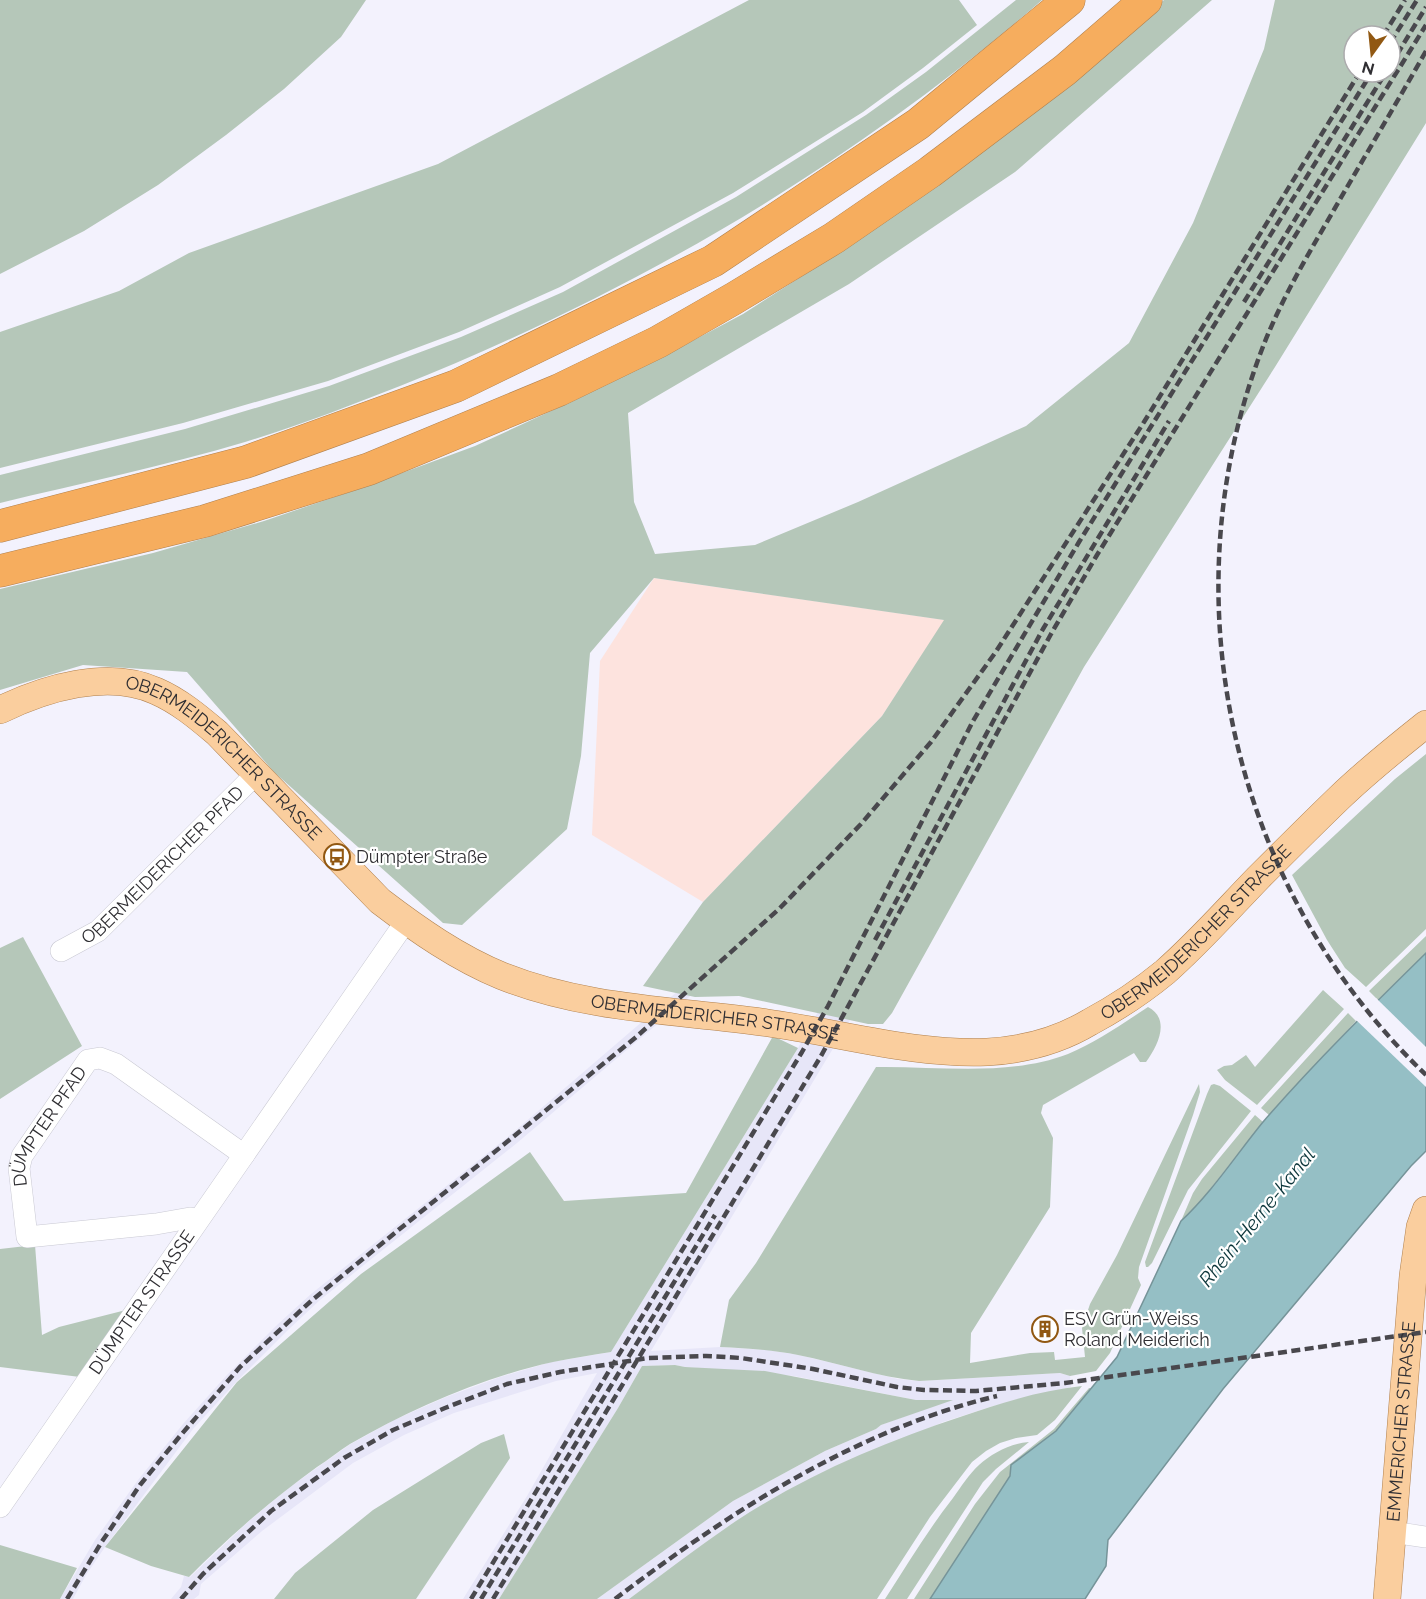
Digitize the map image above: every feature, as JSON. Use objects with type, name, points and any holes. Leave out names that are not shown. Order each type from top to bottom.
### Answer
[{"type":"highway","points":[[0,526],[246,462],[456,386],[713,261],[918,124],[1069,0]]},
{"type":"highway","points":[[0,553],[148,518],[259,486],[364,452],[549,378],[652,328],[825,225],[923,159],[1057,53],[1119,0]]},
{"type":"highway","points":[[0,571],[205,522],[369,469],[559,390],[658,342],[834,238],[930,172],[1065,70],[1146,0]]},
{"type":"main road","name":"OBERMEIDERICHER STRASSE","points":[[0,710],[49,691],[102,681],[129,683],[155,690],[187,708],[217,733],[380,901],[457,954],[502,976],[558,994],[596,1002],[769,1023],[926,1050],[961,1053],[992,1052],[1025,1047],[1059,1037],[1089,1023],[1132,997],[1165,972],[1341,796],[1426,724]]},
{"type":"main road","name":"EMMERICHER STRASSE","points":[[1387,1599],[1413,1276],[1420,1227],[1426,1210]]},
{"type":"street","name":"OBERMEIDERICHER PFAD","points":[[61,951],[98,931],[256,774]]},
{"type":"street","name":"DÜMPTER STRASSE","points":[[0,1507],[406,921]]},
{"type":"street","name":"DÜMPTER PFAD","points":[[198,1220],[190,1218],[156,1224],[27,1237],[19,1168],[22,1156],[88,1060],[100,1058],[116,1064],[244,1155]]},
{"type":"street","points":[[1392,1532],[1426,1537]]},
{"type":"shaded area","points":[[1426,0],[1426,63],[651,1351],[720,1347],[768,1350],[799,1355],[898,1379],[919,1381],[1060,1373],[1070,1376],[1071,1387],[990,1407],[943,1422],[785,1492],[736,1522],[629,1599],[597,1599],[733,1501],[825,1451],[881,1425],[950,1400],[916,1400],[794,1376],[675,1365],[642,1366],[499,1599],[463,1599],[527,1496],[597,1373],[556,1381],[454,1413],[404,1435],[353,1463],[262,1531],[201,1584],[199,1595],[194,1599],[171,1599],[181,1587],[184,1576],[190,1577],[250,1520],[290,1487],[349,1445],[394,1420],[500,1377],[551,1362],[611,1352],[798,1048],[826,997],[695,992],[517,1143],[320,1300],[288,1330],[193,1429],[105,1547],[73,1599],[60,1599],[95,1540],[138,1480],[183,1424],[226,1376],[277,1325],[311,1294],[509,1136],[686,984],[1345,84],[1402,84],[1402,24]]},
{"type":"shaded area","points":[[654,578],[945,620],[882,716],[703,902],[592,835],[600,661]]},
{"type":"green space","points":[[0,0],[366,0],[341,37],[284,89],[226,135],[158,185],[84,231],[0,274]]},
{"type":"green space","points":[[749,0],[959,0],[977,25],[863,112],[733,193],[560,287],[459,332],[328,381],[183,423],[0,468],[0,332],[119,291],[189,253],[438,164]]},
{"type":"green space","points":[[1016,0],[1042,0],[970,60],[895,117],[738,220],[656,267],[572,310],[400,386],[284,429],[184,459],[0,503],[0,475],[185,429],[329,386],[461,337],[563,292],[736,197],[866,115],[926,72]]},
{"type":"green space","points":[[1164,0],[1212,0],[1015,172],[849,284],[628,413],[634,502],[655,554],[755,545],[858,502],[1026,426],[1129,343],[1193,223],[1264,49],[1275,0],[1426,0],[1426,123],[1275,367],[1084,667],[892,1013],[883,1024],[868,1024],[739,996],[695,997],[643,986],[703,902],[882,716],[944,620],[654,578],[590,653],[581,756],[567,829],[462,925],[443,923],[274,772],[187,672],[83,665],[0,690],[0,589],[153,553],[264,521],[475,446],[575,400],[743,314],[843,250],[1077,76]]},
{"type":"green space","points":[[1426,754],[1426,929],[1366,987],[1345,968],[1292,875],[1395,779]]},
{"type":"green space","points":[[1426,936],[1426,953],[1378,1000],[1369,991]]},
{"type":"green space","points":[[23,937],[82,1046],[0,1099],[0,948]]},
{"type":"green space","points":[[1323,990],[1344,1009],[1257,1105],[1225,1080],[1217,1070],[1232,1065],[1246,1055],[1255,1067]]},
{"type":"green space","points":[[1148,1007],[1155,1012],[1161,1025],[1158,1041],[1146,1062],[1140,1062],[1134,1053],[1043,1105],[1041,1113],[1053,1138],[1050,1207],[971,1333],[970,1363],[1030,1353],[1054,1352],[1055,1360],[1085,1357],[1082,1328],[1090,1304],[1117,1255],[1199,1084],[1200,1092],[1193,1115],[1139,1267],[1138,1278],[1141,1285],[1110,1353],[1096,1371],[1070,1376],[1060,1373],[919,1381],[788,1353],[720,1347],[729,1300],[756,1263],[876,1067],[973,1069],[1021,1066],[1045,1061],[1089,1044]]},
{"type":"green space","points":[[1348,1013],[1356,1021],[1269,1115],[1261,1108]]},
{"type":"green space","points":[[773,1036],[798,1048],[611,1352],[553,1362],[501,1376],[423,1407],[373,1431],[346,1447],[283,1492],[189,1577],[151,1566],[105,1547],[237,1382],[361,1274],[530,1152],[564,1201],[686,1193]]},
{"type":"green space","points":[[1211,1085],[1220,1086],[1251,1111],[1188,1190],[1152,1263],[1146,1267],[1145,1262],[1207,1094]]},
{"type":"green space","points":[[1255,1115],[1263,1122],[1197,1206],[1181,1221],[1202,1179]]},
{"type":"green space","points":[[35,1245],[42,1335],[59,1327],[126,1310],[80,1377],[0,1367],[0,1249]]},
{"type":"green space","points":[[675,1365],[765,1371],[916,1400],[953,1400],[881,1425],[825,1451],[733,1501],[597,1599],[499,1599],[642,1366]]},
{"type":"green space","points":[[1082,1386],[1055,1420],[1037,1435],[1000,1443],[972,1462],[930,1517],[877,1599],[629,1599],[736,1521],[818,1474],[904,1437],[992,1406],[1037,1394]]},
{"type":"green space","points":[[1091,1388],[1056,1431],[1011,1465],[1010,1476],[930,1599],[914,1599],[975,1504],[1000,1472],[1054,1429]]},
{"type":"green space","points":[[504,1434],[510,1458],[416,1599],[274,1599],[295,1573],[373,1510],[481,1443]]},
{"type":"green space","points":[[1029,1442],[983,1482],[907,1599],[885,1599],[935,1522],[975,1469],[1002,1449]]},
{"type":"green space","points":[[0,1545],[77,1568],[60,1599],[0,1599]]},
{"type":"water","name":"Rhein-Herne-Kanal","points":[[1426,953],[1426,1151],[1223,1389],[1108,1540],[1106,1566],[1085,1599],[930,1599],[1010,1476],[1011,1465],[1056,1431],[1117,1357],[1181,1221],[1203,1198],[1263,1122],[1302,1078]]},
{"type":"pier","points":[[1376,998],[1426,1047],[1426,1087],[1355,1019]]},
{"type":"railway","points":[[1390,24],[1405,0]]},
{"type":"railway","points":[[1402,24],[1417,0]]},
{"type":"railway","points":[[1402,46],[1426,7]]},
{"type":"railway","points":[[493,1599],[821,1056],[1051,634],[1097,555],[1426,25]]},
{"type":"railway","points":[[1426,51],[1306,258],[1271,326],[1235,440],[1220,538],[1220,637],[1235,734],[1263,828],[1304,917],[1359,1000],[1426,1075]]},
{"type":"railway","points":[[67,1599],[140,1485],[240,1367],[311,1301],[635,1038],[779,909],[861,824],[931,742],[995,653],[1144,422],[1353,84]]},
{"type":"railway","points":[[471,1599],[802,1052],[828,1006],[973,721],[1079,542],[1365,84]]},
{"type":"railway","points":[[1244,302],[1379,84]]},
{"type":"railway","points":[[875,940],[1043,629],[1169,421]]},
{"type":"railway","points":[[481,1599],[715,1215]]},
{"type":"railway","points":[[181,1599],[203,1574],[271,1511],[344,1458],[393,1430],[445,1408],[507,1384],[560,1372],[648,1358],[706,1356],[741,1358],[813,1369],[897,1387],[976,1391],[1065,1383],[1426,1332]]},
{"type":"railway","points":[[615,1599],[703,1535],[796,1478],[844,1452],[945,1411],[997,1396]]},
{"type":"place","name":"Dümpter Straße","points":[[337,857]]},
{"type":"place","name":"ESV Grün-Weiss Roland Meiderich","points":[[1045,1329]]}]
